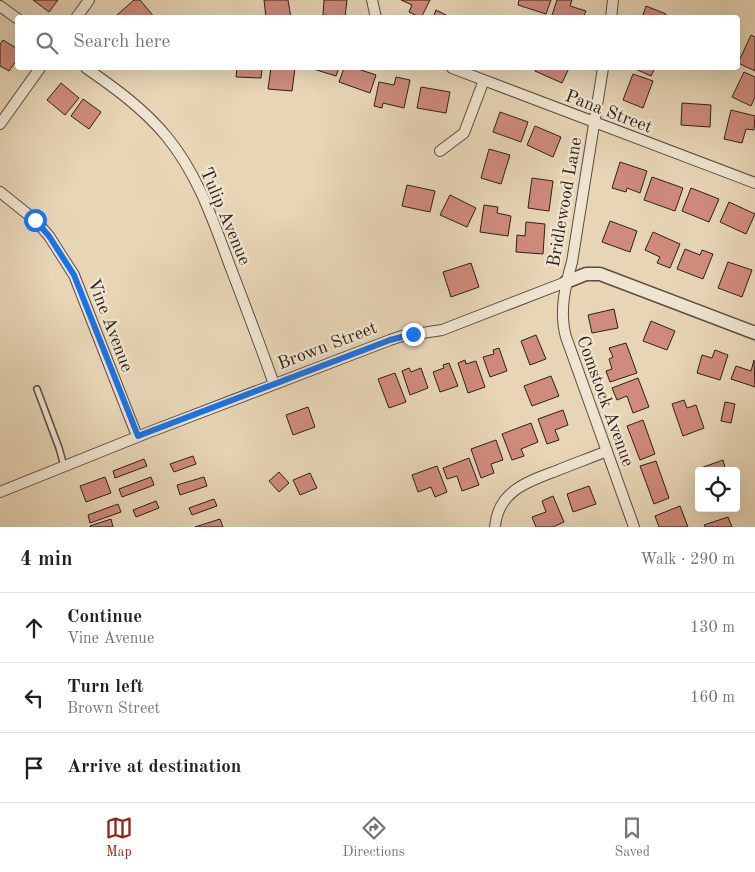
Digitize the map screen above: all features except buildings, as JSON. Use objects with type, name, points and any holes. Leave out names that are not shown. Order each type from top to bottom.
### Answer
[{"type":"street","points":[[78,15],[89,0]]},
{"type":"street","points":[[372,0],[375,15]]},
{"type":"street","points":[[611,15],[613,0]]},
{"type":"street","points":[[0,6],[15,17]]},
{"type":"street","points":[[0,124],[39,70]]},
{"type":"street","name":"Tulip Avenue","points":[[89,70],[130,100],[155,123],[188,167],[206,201],[274,384]]},
{"type":"street","name":"Pana Street","points":[[457,70],[755,183]]},
{"type":"street","name":"Bridlewood Lane","points":[[566,282],[572,262],[603,70]]},
{"type":"street","points":[[440,151],[464,133],[484,80]]},
{"type":"street","name":"Vine Avenue","points":[[0,192],[35,220],[63,255],[74,275],[138,436]]},
{"type":"street","name":"Brown Street","points":[[0,492],[138,436],[390,340],[451,327],[586,274],[600,274],[755,333]]},
{"type":"street","name":"Comstock Avenue","points":[[566,282],[563,315],[564,331],[634,527]]},
{"type":"street","points":[[495,527],[501,505],[508,496],[523,484],[607,451]]},
{"type":"lane","points":[[37,389],[64,466]]},
{"type":"route","points":[[35,220],[63,255],[74,275],[138,436],[390,340],[413,334]]}]
